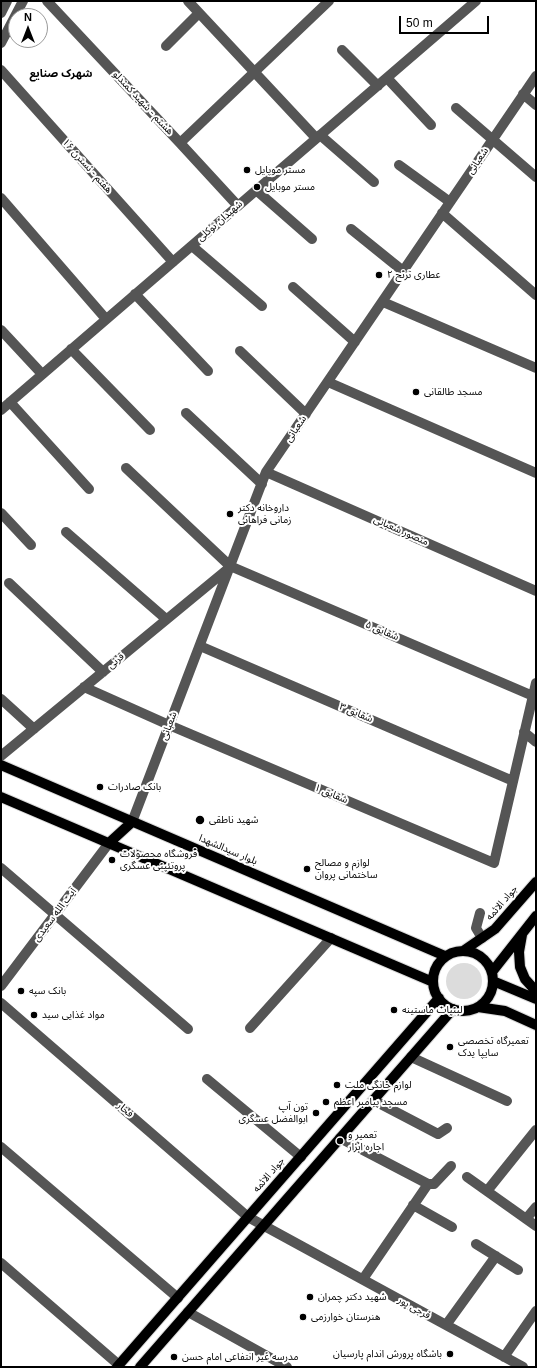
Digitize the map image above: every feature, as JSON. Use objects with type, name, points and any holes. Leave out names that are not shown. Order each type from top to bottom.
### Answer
[{"type":"main road","name":"بلوار سیدالشهدا","points":[[1,765],[445,956]]},
{"type":"main road","points":[[1,797],[433,982]]},
{"type":"main road","points":[[109,843],[132,822]]},
{"type":"main road","name":"جواد الائمه","points":[[464,951],[495,930],[536,882]]},
{"type":"main road","points":[[536,916],[523,932],[493,977],[489,996],[478,1007],[461,1011],[445,1005],[436,993],[433,982],[434,972],[438,964],[445,956],[454,952],[473,952],[488,963],[493,977],[536,999]]},
{"type":"main road","points":[[523,932],[519,952],[520,967],[525,979],[536,992]]},
{"type":"main road","name":"جواد الائمه","points":[[118,1366],[439,998]]},
{"type":"main road","points":[[478,1007],[505,1011],[536,1024]]},
{"type":"main road","points":[[140,1367],[453,1009]]},
{"type":"street","points":[[1,13],[7,1]]},
{"type":"street","name":"هشتم - شهید کمندلو","points":[[47,1],[238,206]]},
{"type":"street","points":[[180,143],[329,1]]},
{"type":"street","points":[[1,43],[21,2]]},
{"type":"street","name":"شهیدان توکلی","points":[[1,410],[378,86],[471,3]]},
{"type":"street","points":[[166,46],[195,5],[254,72],[318,137],[374,182]]},
{"type":"street","points":[[342,50],[378,86]]},
{"type":"street","name":"هفتم - نسترن ۱۶","points":[[1,70],[173,262]]},
{"type":"street","name":"شعبانی","points":[[132,822],[266,472],[536,76]]},
{"type":"street","points":[[387,78],[431,125]]},
{"type":"street","points":[[523,94],[536,105]]},
{"type":"street","points":[[456,108],[536,177]]},
{"type":"street","points":[[399,165],[450,202]]},
{"type":"street","points":[[256,190],[312,239]]},
{"type":"street","points":[[1,198],[106,319]]},
{"type":"street","points":[[442,213],[536,295]]},
{"type":"street","points":[[351,229],[403,271]]},
{"type":"street","points":[[192,246],[262,306]]},
{"type":"street","points":[[293,287],[355,342]]},
{"type":"street","points":[[135,294],[208,371]]},
{"type":"street","points":[[383,302],[536,368]]},
{"type":"street","points":[[1,330],[42,374]]},
{"type":"street","points":[[71,349],[150,430]]},
{"type":"street","points":[[240,351],[306,414]]},
{"type":"street","points":[[328,382],[536,473]]},
{"type":"street","points":[[10,402],[89,489]]},
{"type":"street","points":[[186,413],[262,484]]},
{"type":"street","points":[[126,468],[230,566]]},
{"type":"street","name":"منصور شعبانی","points":[[266,472],[536,591]]},
{"type":"street","points":[[1,512],[31,545]]},
{"type":"street","points":[[66,532],[166,619]]},
{"type":"street","name":"قرنی","points":[[1,756],[230,566]]},
{"type":"street","name":"شقایق ۵","points":[[230,566],[533,696]]},
{"type":"street","points":[[9,583],[103,672]]},
{"type":"street","name":"شقایق ۳","points":[[200,646],[513,780]]},
{"type":"street","points":[[513,780],[536,683]]},
{"type":"street","name":"شقایق ۱","points":[[84,688],[494,863],[513,780]]},
{"type":"street","points":[[1,699],[34,729]]},
{"type":"street","points":[[524,732],[536,742]]},
{"type":"street","name":"آیت الله سعیدی","points":[[1,986],[109,843]]},
{"type":"street","points":[[1,868],[188,1029]]},
{"type":"street","points":[[480,912],[476,928],[482,938]]},
{"type":"street","points":[[250,1028],[331,938]]},
{"type":"street","name":"فخار","points":[[1,1003],[248,1217],[264,1225]]},
{"type":"street","points":[[411,1057],[507,1101]]},
{"type":"street","points":[[207,1079],[301,1156]]},
{"type":"street","points":[[373,1100],[438,1134],[447,1128]]},
{"type":"street","points":[[487,1191],[536,1130]]},
{"type":"street","points":[[340,1138],[428,1184],[434,1184],[451,1166]]},
{"type":"street","points":[[1,1147],[178,1298]]},
{"type":"street","points":[[467,1177],[536,1226]]},
{"type":"street","points":[[363,1279],[428,1184]]},
{"type":"street","points":[[414,1205],[452,1227]]},
{"type":"street","points":[[526,1219],[536,1206]]},
{"type":"street","name":"فرجی پور","points":[[264,1225],[523,1367]]},
{"type":"street","points":[[476,1244],[518,1270]]},
{"type":"street","points":[[446,1325],[496,1256]]},
{"type":"street","points":[[1,1263],[118,1366]]},
{"type":"street","points":[[504,1357],[536,1311]]},
{"type":"street","points":[[188,1312],[287,1367]]},
{"type":"shaded area","points":[[468,963],[477,968],[481,974],[481,988],[477,994],[468,999],[460,999],[451,994],[447,988],[446,977],[451,968],[457,964]]},
{"type":"place","name":"مستر مویایل","points":[[247,170]]},
{"type":"place","name":"مستر موبایل","points":[[257,187]]},
{"type":"place","name":"عطاری ترنج ۲","points":[[379,275]]},
{"type":"place","name":"مسجد طالقانی","points":[[416,392]]},
{"type":"place","name":"داروخانه دکتر زمانی فراهانی","points":[[230,514]]},
{"type":"place","name":"بانک صادرات","points":[[100,787]]},
{"type":"place","name":"شهید ناطقی","points":[[200,820]]},
{"type":"place","name":"فروشگاه محصولات پروتئینی عسگری","points":[[112,860]]},
{"type":"place","name":"لوازم و مصالح ساختمانی پروان","points":[[307,869]]},
{"type":"place","name":"بانک سپه","points":[[21,991]]},
{"type":"place","name":"لبنیات ماستینه","points":[[394,1010]]},
{"type":"place","name":"مواد غذایی سید","points":[[34,1015]]},
{"type":"place","name":"تعمیرگاه تخصصی سایپا یدک","points":[[450,1047]]},
{"type":"place","name":"لوازم خانگی ملت","points":[[337,1085]]},
{"type":"place","name":"مسجد پیامبر اعظم","points":[[326,1102]]},
{"type":"place","name":"تون آپ ابوالفضل عسگری","points":[[316,1113]]},
{"type":"place","name":"تعمیر و اجاره ابزار","points":[[340,1141]]},
{"type":"place","name":"شهید دکتر چمران","points":[[310,1297]]},
{"type":"place","name":"هنرستان خوارزمی","points":[[303,1317]]},
{"type":"place","name":"باشگاه پرورش اندام پارسیان","points":[[450,1354]]},
{"type":"place","name":"مدرسه غیر انتفاعی امام حسن","points":[[174,1357]]},
{"type":"district","name":"شهرک صنایع","points":[[61,74]]}]
